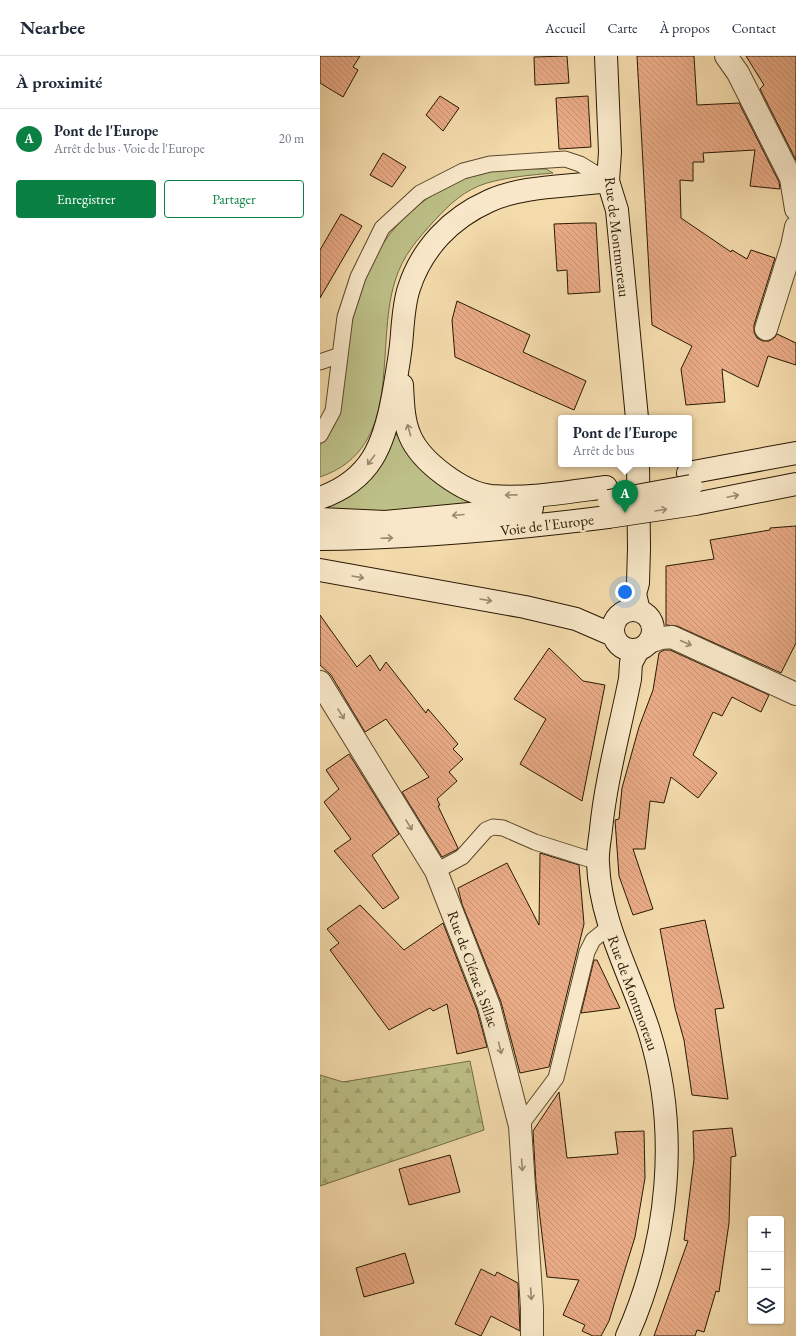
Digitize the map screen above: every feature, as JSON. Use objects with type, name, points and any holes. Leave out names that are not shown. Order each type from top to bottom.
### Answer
[{"type":"main road","name":"Rue de Montmoreau","points":[[606,56],[610,152],[608,181],[617,210],[637,415]]},
{"type":"main road","points":[[726,56],[738,73],[791,178],[796,209]]},
{"type":"main road","points":[[320,498],[330,494],[351,481],[364,471],[375,456],[387,426],[400,356],[409,289],[419,263],[443,231],[464,214],[490,200],[527,190],[577,186],[608,181]]},
{"type":"main road","points":[[766,329],[792,246],[796,227]]},
{"type":"main road","points":[[400,356],[403,410],[410,436],[421,454],[437,470],[460,485],[490,496],[549,495],[608,502]]},
{"type":"main road","points":[[692,488],[796,453]]},
{"type":"main road","name":"Voie de l'Europe","points":[[320,539],[386,538],[492,531],[608,502],[692,488],[796,466]]},
{"type":"main road","points":[[638,467],[639,548],[638,583],[635,594],[639,611]]},
{"type":"main road","name":"Voie de l'Europe","points":[[692,488],[796,484]]},
{"type":"main road","points":[[320,519],[385,522],[608,502]]},
{"type":"main road","points":[[320,570],[526,607],[576,619],[613,635]]},
{"type":"main road","points":[[644,646],[653,630],[652,624],[645,614],[639,611],[633,610],[621,613],[613,623],[613,635],[619,646],[632,650],[644,646],[661,638],[672,637],[796,694]]},
{"type":"main road","name":"Rue de Montmoreau","points":[[627,1336],[635,1317],[651,1268],[664,1203],[666,1153],[664,1103],[659,1072],[649,1032],[631,981],[609,927],[598,862],[603,802],[630,679],[631,663],[644,646]]},
{"type":"main road","name":"Rue de Clérac à Sillac","points":[[320,682],[436,871],[489,1006],[520,1126],[532,1308],[532,1336]]},
{"type":"lane","points":[[320,435],[333,411],[345,317],[358,277],[382,228],[420,193],[463,171],[490,164],[527,161],[565,159],[580,164],[608,181]]},
{"type":"lane","points":[[320,362],[340,355]]},
{"type":"lane","points":[[436,871],[462,857],[486,830],[493,828],[503,828],[535,842],[598,862]]},
{"type":"lane","points":[[520,1126],[556,1078],[587,952],[593,940],[609,927]]},
{"type":"green space","points":[[498,169],[546,169],[553,173],[503,179],[487,183],[471,190],[458,198],[446,209],[416,241],[398,272],[389,307],[382,393],[376,420],[365,444],[347,463],[320,477],[320,445],[335,424],[339,412],[344,387],[347,348],[357,298],[377,253],[391,233],[407,215],[427,199],[470,176],[480,172]]},
{"type":"green space","points":[[399,434],[494,508],[320,513],[320,508],[347,497],[367,482],[382,461],[395,435]]},
{"type":"green space","points":[[470,1061],[484,1130],[320,1186],[320,1075],[343,1082]]},
{"type":"building","points":[[320,56],[360,56],[353,67],[358,70],[343,97],[320,83]]},
{"type":"building","points":[[567,56],[569,83],[535,85],[534,57]]},
{"type":"building","points":[[637,56],[694,56],[697,105],[739,103],[779,182],[780,189],[750,186],[755,150],[703,153],[704,162],[693,162],[693,181],[680,180],[681,218],[731,252],[732,250],[747,259],[751,250],[775,258],[754,325],[754,332],[757,338],[763,341],[769,341],[777,334],[796,343],[796,365],[768,356],[758,387],[722,369],[725,402],[686,405],[681,369],[692,346],[652,325]]},
{"type":"building","points":[[746,56],[796,56],[796,160],[760,89],[764,85]]},
{"type":"building","points":[[440,96],[459,108],[443,131],[426,115]]},
{"type":"building","points":[[588,96],[591,147],[559,149],[556,98]]},
{"type":"building","points":[[383,153],[406,167],[392,187],[370,175]]},
{"type":"building","points":[[341,214],[362,226],[320,298],[320,250]]},
{"type":"building","points":[[596,223],[600,292],[568,294],[567,270],[557,271],[554,224]]},
{"type":"building","points":[[457,301],[530,335],[523,352],[586,381],[574,410],[455,357],[452,320]]},
{"type":"building","points":[[796,526],[796,643],[781,673],[677,626],[666,625],[666,566],[714,559],[710,540],[770,530],[770,528]]},
{"type":"building","points":[[320,615],[357,667],[370,655],[380,671],[386,662],[426,713],[428,709],[458,744],[453,749],[463,759],[449,772],[457,781],[437,799],[440,805],[438,806],[458,848],[456,850],[442,857],[402,792],[429,777],[386,719],[365,732],[331,675],[320,665]]},
{"type":"building","points":[[549,648],[583,681],[605,685],[582,801],[520,764],[546,719],[514,699]]},
{"type":"building","points":[[664,650],[670,650],[769,695],[761,712],[732,697],[722,716],[713,712],[693,755],[717,773],[698,798],[671,777],[664,803],[650,801],[645,849],[633,849],[653,909],[633,915],[619,876],[615,820],[619,819],[622,788],[639,727],[653,690],[659,653]]},
{"type":"building","points":[[349,754],[399,834],[372,855],[399,898],[383,909],[334,851],[351,839],[324,802],[339,789],[326,770]]},
{"type":"building","points":[[540,853],[579,865],[584,924],[549,1067],[520,1073],[501,1002],[462,904],[458,888],[507,863],[539,925]]},
{"type":"building","points":[[360,905],[404,950],[443,923],[477,1010],[487,1047],[457,1054],[447,1004],[433,1011],[430,1008],[389,1030],[330,950],[339,943],[327,929]]},
{"type":"building","points":[[705,920],[724,1008],[715,1009],[728,1099],[692,1095],[684,1040],[675,1008],[660,929]]},
{"type":"building","points":[[594,960],[597,960],[620,1008],[581,1013]]},
{"type":"building","points":[[559,1092],[567,1158],[618,1154],[615,1132],[644,1131],[645,1178],[635,1237],[609,1321],[601,1336],[593,1336],[582,1331],[585,1325],[563,1315],[579,1280],[547,1277],[536,1184],[533,1131]]},
{"type":"building","points":[[732,1128],[736,1156],[731,1157],[729,1223],[719,1292],[716,1291],[704,1332],[697,1330],[695,1336],[654,1336],[688,1241],[684,1240],[694,1159],[693,1131]]},
{"type":"building","points":[[450,1155],[460,1192],[409,1205],[399,1169]]},
{"type":"building","points":[[405,1253],[414,1283],[364,1297],[356,1268]]},
{"type":"building","points":[[481,1269],[495,1276],[497,1272],[518,1283],[520,1331],[491,1316],[481,1336],[455,1324]]},
{"type":"place","name":"Pont de l'Europe","points":[[625,513]]}]
